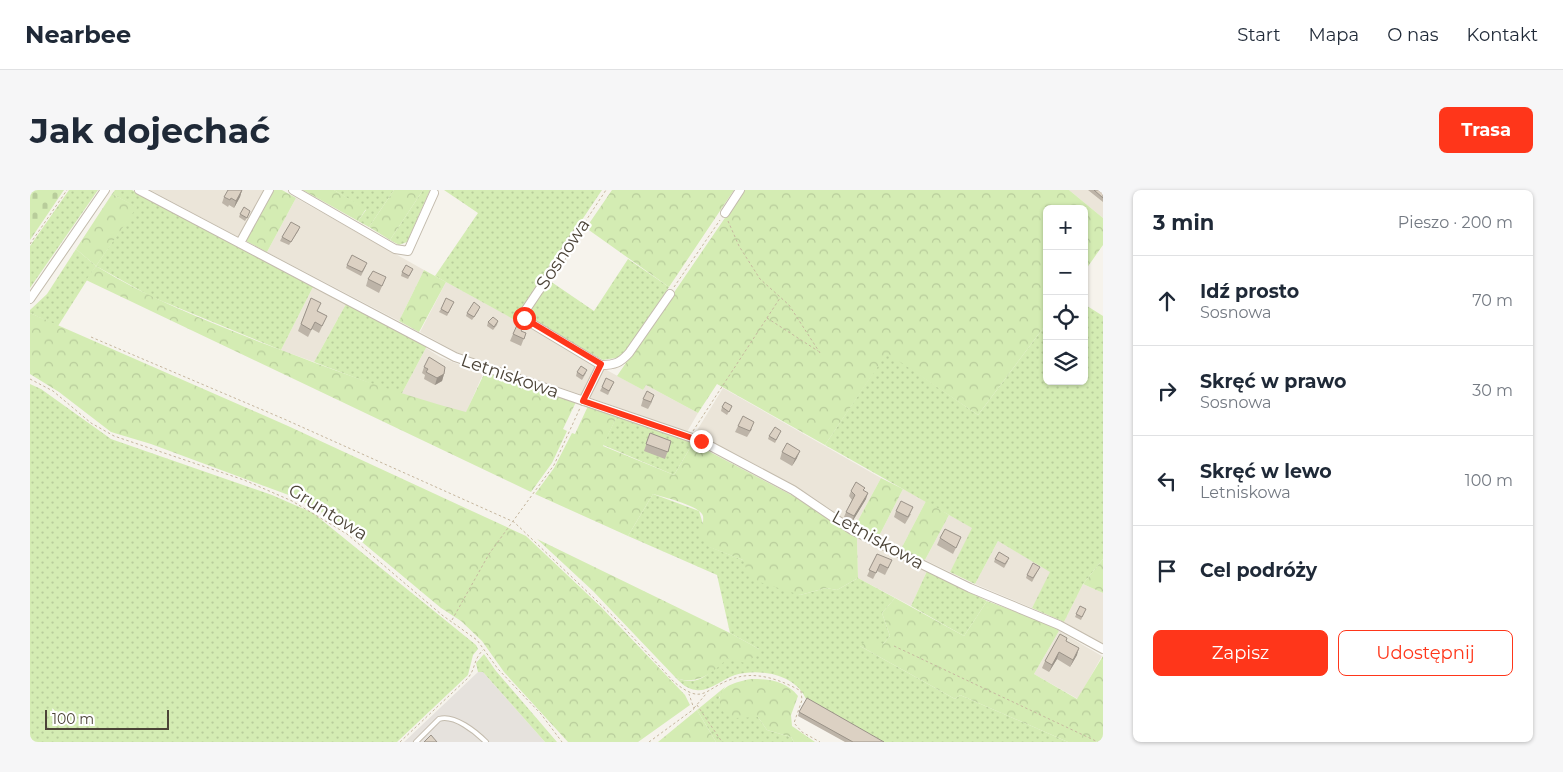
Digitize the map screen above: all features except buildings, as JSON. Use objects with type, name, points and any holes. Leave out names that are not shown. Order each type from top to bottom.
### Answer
[{"type":"street","points":[[30,299],[105,190]]},
{"type":"street","name":"Letniskowa","points":[[139,190],[455,357],[690,436],[793,490],[852,530],[970,588],[1059,624],[1103,650]]},
{"type":"street","points":[[240,243],[269,190]]},
{"type":"street","points":[[293,190],[395,249],[408,251],[434,193]]},
{"type":"street","points":[[725,213],[740,190]]},
{"type":"street","name":"Sosnowa","points":[[580,229],[523,317],[601,364]]},
{"type":"street","points":[[583,401],[601,364],[614,365],[622,361],[670,294]]},
{"type":"lane","points":[[416,742],[439,719],[444,718],[464,726],[486,742]]},
{"type":"path","points":[[30,244],[67,190]]},
{"type":"path","name":"Sosnowa","points":[[580,229],[606,190]]},
{"type":"path","points":[[670,294],[725,213]]},
{"type":"path","points":[[725,213],[739,246],[760,279],[789,305],[820,352],[767,318]]},
{"type":"path","points":[[690,436],[780,298]]},
{"type":"path","points":[[90,337],[284,419],[514,522],[610,613],[674,682],[689,693],[706,694]]},
{"type":"path","name":"Gruntowa","points":[[30,379],[53,391],[90,423],[114,436],[244,480],[292,501],[347,534],[476,640],[498,669],[541,714],[562,742]]},
{"type":"path","points":[[452,621],[490,554],[554,465],[583,401]]},
{"type":"path","points":[[894,646],[1098,742]]},
{"type":"path","points":[[400,742],[472,674],[474,660],[483,650]]},
{"type":"path","points":[[649,742],[694,709],[706,694],[732,678],[764,676],[786,682],[801,691],[802,700],[794,723],[802,732],[820,742]]},
{"type":"path","points":[[689,693],[694,709]]},
{"type":"path","points":[[697,705],[722,742]]},
{"type":"shaded area","points":[[150,190],[266,190],[240,238]]},
{"type":"shaded area","points":[[1069,190],[1103,190],[1103,218]]},
{"type":"shaded area","points":[[296,198],[424,270],[399,321],[267,252]]},
{"type":"shaded area","points":[[446,282],[598,365],[582,395],[458,353],[420,332]]},
{"type":"shaded area","points":[[313,287],[346,304],[314,362],[281,350]]},
{"type":"shaded area","points":[[426,348],[440,357],[483,374],[466,413],[401,395]]},
{"type":"shaded area","points":[[603,368],[643,390],[646,385],[698,413],[687,432],[588,397]]},
{"type":"shaded area","points":[[723,388],[881,478],[855,526],[811,496],[714,444],[696,432]]},
{"type":"shaded area","points":[[903,489],[926,501],[901,549],[878,538]]},
{"type":"shaded area","points":[[949,515],[973,528],[950,572],[925,560]]},
{"type":"shaded area","points":[[857,538],[927,571],[911,606],[858,578]]},
{"type":"shaded area","points":[[998,541],[1051,572],[1032,608],[975,584]]},
{"type":"shaded area","points":[[1083,584],[1103,593],[1103,645],[1064,622]]},
{"type":"shaded area","points":[[1059,631],[1102,656],[1078,699],[1034,674]]},
{"type":"shaded area","points":[[478,672],[483,672],[545,742],[404,742]]},
{"type":"green space","points":[[30,190],[64,190],[30,240]]},
{"type":"green space","points":[[69,190],[98,190],[30,288],[30,246]]},
{"type":"green space","points":[[115,190],[132,190],[313,287],[281,350],[152,297],[96,266],[136,207],[112,194]]},
{"type":"green space","points":[[274,190],[282,190],[296,198],[267,252],[246,241]]},
{"type":"green space","points":[[303,190],[334,190],[366,209],[358,221]]},
{"type":"green space","points":[[334,190],[394,190],[369,227],[358,221],[366,210]]},
{"type":"green space","points":[[394,190],[423,190],[390,240],[369,227]]},
{"type":"green space","points":[[423,190],[430,190],[407,242],[399,245],[390,240]]},
{"type":"green space","points":[[444,190],[602,190],[515,320],[435,276],[478,213]]},
{"type":"green space","points":[[612,190],[734,190],[669,287],[586,228]]},
{"type":"green space","points":[[744,190],[1069,190],[1087,205],[1043,205],[1043,328],[978,415],[887,353],[825,445],[717,384],[698,413],[646,385],[643,390],[617,376]]},
{"type":"green space","points":[[112,194],[137,207],[96,266],[76,249]]},
{"type":"green space","points":[[1088,206],[1103,218],[1103,245],[1088,266]]},
{"type":"green space","points":[[76,249],[96,266],[58,326],[30,313],[30,310],[47,294]]},
{"type":"green space","points":[[628,259],[669,287],[622,357],[603,360],[529,319],[528,314],[550,281],[594,311]]},
{"type":"green space","points":[[96,266],[157,299],[222,327],[339,372],[440,405],[466,412],[485,372],[576,402],[563,429],[567,431],[552,463],[531,492],[86,280]]},
{"type":"green space","points":[[424,270],[446,282],[419,332],[399,321]]},
{"type":"green space","points":[[346,304],[427,346],[401,395],[314,362]]},
{"type":"green space","points":[[1088,307],[1103,316],[1103,559],[1083,584],[1064,622],[1032,608],[1050,572],[998,541],[975,584],[950,572],[972,528],[825,445],[887,352],[978,415],[1043,328],[1043,385],[1088,385]]},
{"type":"green space","points":[[30,313],[288,426],[526,536],[601,607],[685,695],[690,705],[638,742],[568,742],[504,672],[482,641],[461,621],[441,608],[350,532],[315,508],[294,497],[151,444],[111,432],[59,392],[30,374]]},
{"type":"green space","points":[[30,384],[41,389],[111,439],[272,495],[313,513],[476,645],[478,649],[473,655],[468,675],[397,742],[30,742]]},
{"type":"green space","points":[[588,406],[617,416],[603,446],[674,475],[693,443],[799,499],[857,538],[858,578],[837,590],[826,588],[800,595],[750,579],[743,560],[709,547],[700,536],[703,524],[701,512],[681,502],[653,494],[628,536],[535,494],[554,468],[572,433],[575,434]]},
{"type":"green space","points":[[617,416],[693,443],[674,475],[603,445]]},
{"type":"green space","points":[[881,478],[903,489],[878,538],[855,526]]},
{"type":"green space","points":[[653,494],[699,511],[710,547],[743,560],[800,595],[826,588],[837,590],[858,578],[895,598],[882,613],[890,636],[883,644],[860,646],[955,699],[960,695],[1068,742],[883,742],[806,699],[794,684],[775,675],[755,672],[744,673],[730,677],[706,689],[696,690],[687,687],[676,678],[694,681],[700,679],[728,658],[759,649],[730,633],[717,575],[628,536]]},
{"type":"green space","points":[[926,501],[949,515],[925,560],[901,549]]},
{"type":"green space","points":[[537,539],[759,649],[748,664],[728,658],[711,673],[698,679],[684,680],[676,678],[593,591]]},
{"type":"green space","points":[[1103,559],[1103,593],[1083,584]]},
{"type":"green space","points":[[927,571],[987,601],[964,636],[911,606]]},
{"type":"green space","points":[[895,598],[964,636],[987,601],[1054,626],[1059,631],[1034,674],[1077,699],[1103,656],[1103,742],[1068,742],[960,695],[955,699],[860,646],[872,637],[883,644],[890,636],[882,613]]},
{"type":"green space","points":[[484,654],[496,671],[557,742],[545,742],[483,672],[478,672],[476,663]]},
{"type":"green space","points":[[751,679],[777,682],[793,691],[798,696],[791,715],[792,726],[815,742],[794,742],[791,737],[767,730],[758,717],[735,718],[725,715],[720,699],[724,689]]},
{"type":"green space","points":[[725,687],[719,698],[758,717],[767,730],[791,737],[794,742],[716,742],[697,710]]},
{"type":"green space","points":[[697,710],[716,742],[658,742]]},
{"type":"route","points":[[524,318],[601,364],[583,401],[701,441]]}]
